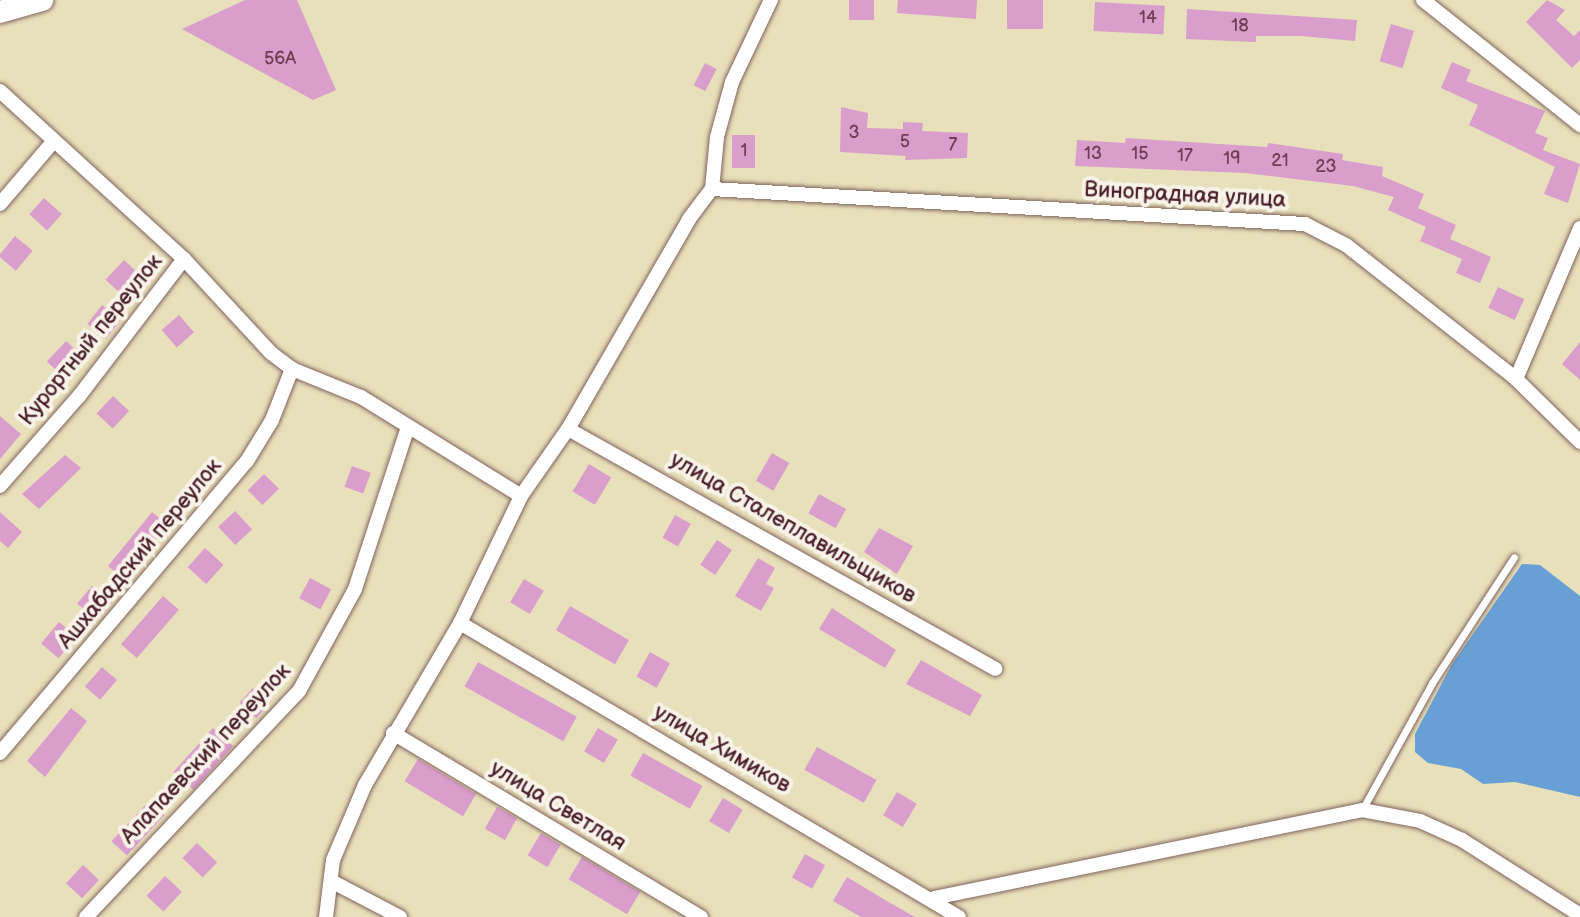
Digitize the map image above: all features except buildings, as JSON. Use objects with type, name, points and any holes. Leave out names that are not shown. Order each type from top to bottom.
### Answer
[{"type":"main road","points":[[0,12],[42,0]]},
{"type":"street","points":[[326,917],[341,834],[393,733],[460,623],[521,496],[568,429],[689,219],[712,189],[717,137],[732,82],[771,0]]},
{"type":"street","points":[[1423,0],[1580,125]]},
{"type":"street","points":[[0,91],[184,259],[292,369],[361,397],[407,430],[521,496]]},
{"type":"street","points":[[0,204],[53,142]]},
{"type":"street","name":"Виноградная улица","points":[[712,189],[1305,224],[1346,245],[1516,379],[1580,442]]},
{"type":"street","points":[[1516,379],[1580,228]]},
{"type":"street","name":"Курортный переулок","points":[[0,486],[80,395],[184,259]]},
{"type":"street","name":"Ашхабадский переулок","points":[[0,753],[247,461],[272,420],[292,369]]},
{"type":"street","name":"улица Сталеплавильщиков","points":[[568,429],[995,669]]},
{"type":"street","name":"Алапаевский переулок","points":[[86,917],[299,691],[355,589],[407,430]]},
{"type":"street","name":"улица Химиков","points":[[460,623],[934,898],[959,917]]},
{"type":"street","name":"улица Светлая","points":[[393,733],[701,917]]},
{"type":"street","points":[[934,898],[1362,810],[1420,821],[1462,840],[1580,915]]},
{"type":"street","points":[[331,881],[383,911],[400,917]]},
{"type":"lane","points":[[1362,810],[1432,683],[1514,557]]},
{"type":"water","points":[[1522,564],[1540,565],[1580,596],[1580,797],[1515,782],[1483,784],[1461,769],[1428,763],[1415,752],[1415,734],[1452,664]]}]
